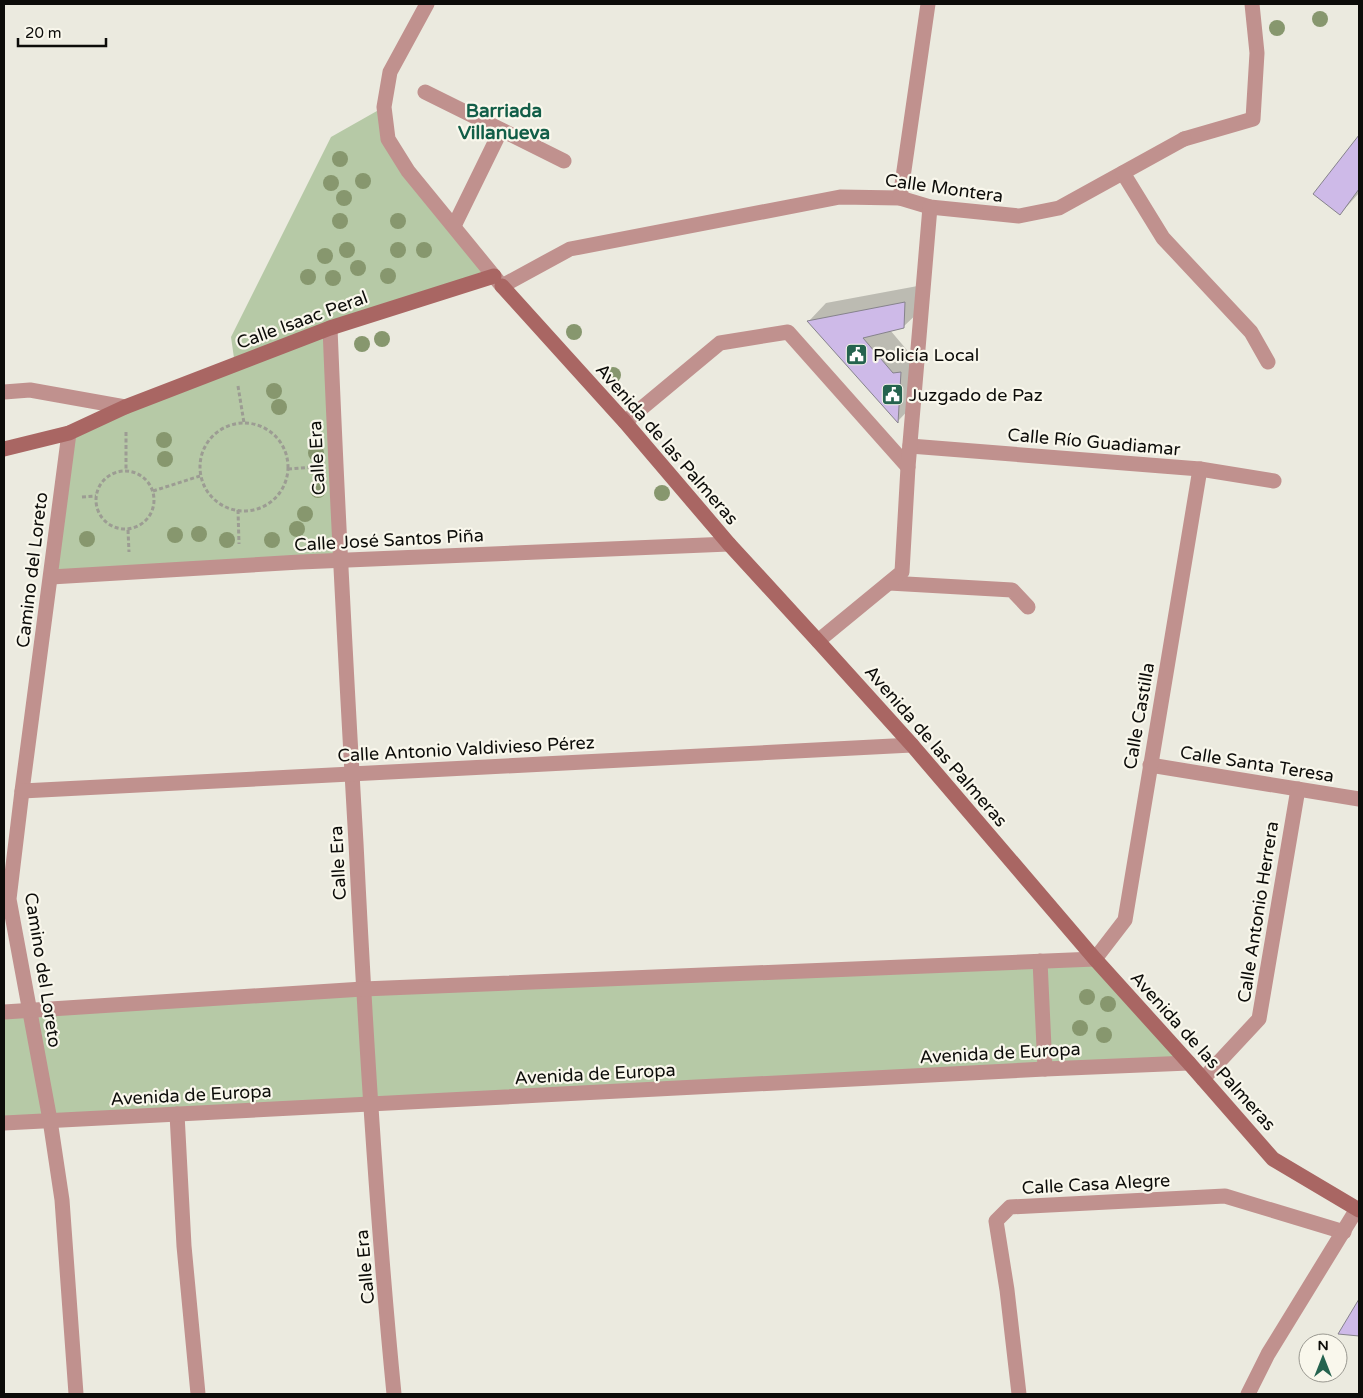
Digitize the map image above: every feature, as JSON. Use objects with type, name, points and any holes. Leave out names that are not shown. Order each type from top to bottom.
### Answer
[{"type":"main road","name":"Calle Isaac Peral","points":[[4,449],[69,433],[125,407],[330,328],[498,281]]},
{"type":"main road","name":"Avenida de las Palmeras","points":[[498,281],[625,422],[729,544],[912,745],[1095,959],[1274,1159],[1358,1210]]},
{"type":"street","points":[[427,4],[390,72],[384,107],[388,139],[408,170],[498,281]]},
{"type":"street","points":[[900,198],[928,4]]},
{"type":"street","name":"Calle Montera","points":[[498,281],[570,249],[840,197],[900,198],[930,207],[1019,216],[1059,208],[1184,139],[1254,119],[1256,53],[1252,4]]},
{"type":"street","points":[[425,92],[564,161]]},
{"type":"street","points":[[454,226],[501,130]]},
{"type":"street","points":[[1123,173],[1163,238],[1251,332],[1268,362]]},
{"type":"street","points":[[818,641],[902,572],[908,467],[930,207]]},
{"type":"street","name":"Calle Era","points":[[330,328],[340,560],[363,989],[394,1394]]},
{"type":"street","points":[[625,422],[720,343],[788,332],[908,467]]},
{"type":"street","points":[[4,392],[30,390],[125,407]]},
{"type":"street","name":"Camino del Loreto","points":[[69,433],[22,790],[10,900],[50,1120],[62,1200],[76,1394]]},
{"type":"street","name":"Calle Río Guadiamar","points":[[910,446],[1200,469],[1274,481]]},
{"type":"street","name":"Calle Castilla","points":[[1095,959],[1125,920],[1200,469]]},
{"type":"street","name":"Calle José Santos Piña","points":[[51,577],[340,560],[729,544]]},
{"type":"street","points":[[889,583],[1012,590],[1028,607]]},
{"type":"street","name":"Calle Antonio Valdivieso Pérez","points":[[22,790],[912,745]]},
{"type":"street","name":"Calle Santa Teresa","points":[[1150,765],[1359,799]]},
{"type":"street","name":"Calle Antonio Herrera","points":[[1203,1079],[1259,1019],[1298,789]]},
{"type":"street","points":[[4,1012],[363,989],[1095,959]]},
{"type":"street","points":[[1040,961],[1045,1069]]},
{"type":"street","name":"Avenida de Europa","points":[[4,1122],[1189,1063]]},
{"type":"street","points":[[177,1114],[184,1246],[198,1394]]},
{"type":"street","name":"Calle Casa Alegre","points":[[1020,1394],[996,1221],[1010,1207],[1225,1196],[1344,1232]]},
{"type":"street","points":[[1248,1394],[1268,1354],[1358,1210]]},
{"type":"path","points":[[235,365],[244,423]]},
{"type":"path","points":[[125,407],[126,471]]},
{"type":"path","points":[[238,423],[253,423],[266,428],[278,438],[285,450],[288,464],[287,479],[281,492],[271,502],[257,509],[243,511],[228,508],[215,501],[206,490],[200,476],[200,461],[204,447],[213,435],[224,426],[238,423]]},
{"type":"path","points":[[126,471],[141,475],[153,491],[155,500],[153,510],[149,519],[141,525],[132,529],[122,530],[105,522],[99,515],[96,506],[96,496],[104,480],[112,474],[126,471]]},
{"type":"path","points":[[153,491],[200,476]]},
{"type":"path","points":[[238,510],[240,566]]},
{"type":"green space","points":[[384,107],[388,139],[494,276],[330,328],[340,561],[51,577],[69,433],[235,365],[231,337],[331,137]]},
{"type":"green space","points":[[1095,959],[1189,1063],[4,1123],[4,1012]]},
{"type":"building","points":[[1359,135],[1359,189],[1340,215],[1313,194]]},
{"type":"building","name":"Policía Local","points":[[905,302],[904,328],[863,338],[893,373],[901,372],[898,423],[807,321]]},
{"type":"building","points":[[1359,1299],[1359,1336],[1339,1333]]},
{"type":"place","name":"Policía Local","points":[[857,355]]},
{"type":"place","name":"Juzgado de Paz","points":[[893,395]]},
{"type":"district","name":"Barriada Villanueva","points":[[504,122]]}]
